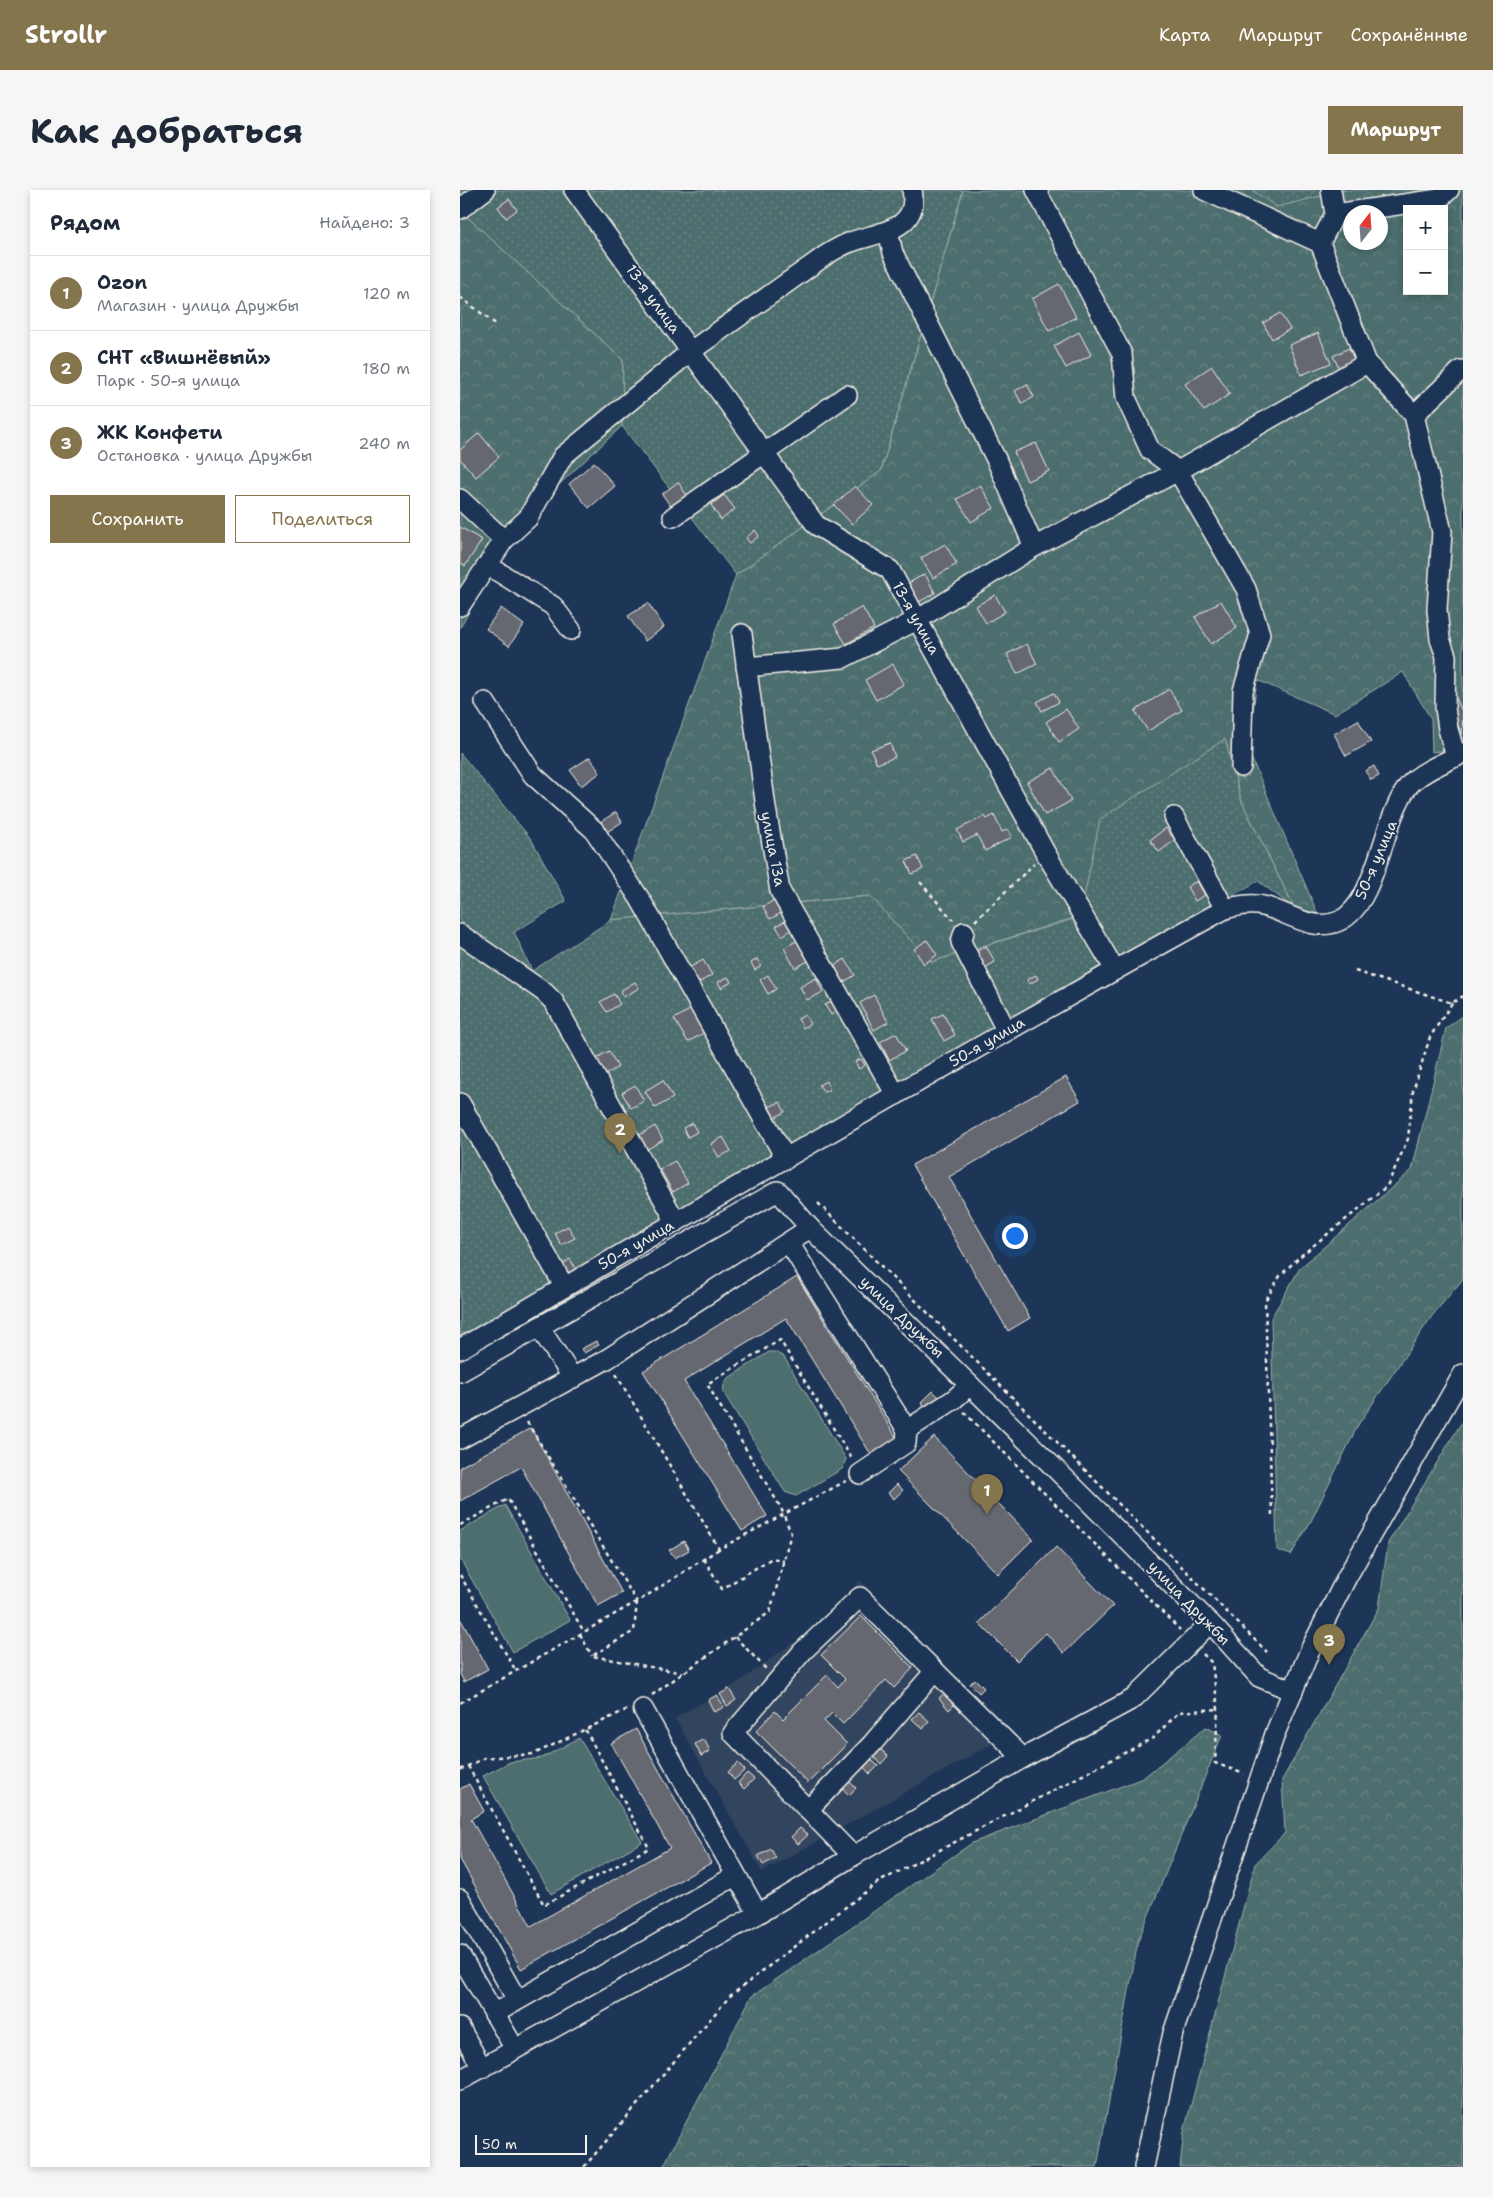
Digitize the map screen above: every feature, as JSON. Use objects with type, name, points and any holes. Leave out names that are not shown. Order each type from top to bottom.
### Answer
[{"type":"street","points":[[460,209],[485,190]]},
{"type":"street","name":"13-я улица","points":[[574,190],[816,525],[890,570],[1046,852],[1115,970]]},
{"type":"street","points":[[460,606],[489,566],[504,540],[528,518],[563,456],[691,351],[826,255],[849,242],[888,231],[905,222],[912,208],[912,190]]},
{"type":"street","points":[[1036,190],[1122,354],[1126,398],[1150,450],[1178,471],[1246,589],[1260,634],[1243,691],[1242,767]]},
{"type":"street","points":[[1204,190],[1320,244],[1367,362],[1414,415],[1442,532],[1437,608],[1440,639],[1446,656],[1445,708],[1448,729],[1460,755]]},
{"type":"street","points":[[1320,244],[1335,214],[1331,190]]},
{"type":"street","points":[[1335,214],[1439,199],[1450,190]]},
{"type":"street","points":[[888,231],[893,254],[996,459],[1034,547]]},
{"type":"street","points":[[746,667],[843,658],[917,620],[1034,547],[1178,471],[1367,362]]},
{"type":"street","points":[[1414,415],[1462,372]]},
{"type":"street","points":[[673,517],[764,451],[847,395]]},
{"type":"street","points":[[460,499],[504,540]]},
{"type":"street","points":[[489,566],[553,606],[571,630]]},
{"type":"street","name":"улица 13а","points":[[742,634],[766,808],[780,890],[896,1095]]},
{"type":"street","points":[[485,702],[533,775],[594,830],[640,899],[786,1159]]},
{"type":"street","name":"50-я улица","points":[[460,1348],[1006,1030],[1225,909],[1243,904],[1262,906],[1317,925],[1338,922],[1348,916],[1363,897],[1399,803],[1411,784],[1460,755]]},
{"type":"street","points":[[1174,817],[1225,909]]},
{"type":"street","points":[[964,932],[961,942],[1006,1030]]},
{"type":"street","points":[[460,934],[544,992],[554,1002],[676,1222]]},
{"type":"street","points":[[461,1106],[564,1286]]},
{"type":"street","name":"улица Дружбы","points":[[460,1372],[778,1190],[810,1228],[1210,1623],[1259,1677],[1293,1691]]},
{"type":"street","points":[[460,1439],[607,1359],[810,1228]]},
{"type":"street","points":[[789,1243],[907,1430],[906,1443],[860,1474]]},
{"type":"street","points":[[539,1327],[573,1378]]},
{"type":"street","points":[[1144,2167],[1173,2033],[1259,1780],[1293,1691],[1311,1648],[1348,1577],[1463,1374]]},
{"type":"street","points":[[907,1430],[953,1400],[970,1385]]},
{"type":"street","points":[[853,1856],[733,1733],[803,1651],[860,1597],[1023,1758]]},
{"type":"street","points":[[460,2080],[758,1914],[853,1856],[1023,1758],[1133,1699],[1210,1623]]},
{"type":"street","points":[[808,1810],[871,1745],[935,1671]]},
{"type":"street","points":[[641,1705],[735,1876],[758,1914]]},
{"type":"street","points":[[494,2014],[735,1876]]},
{"type":"street","points":[[460,1899],[517,2000]]},
{"type":"street","points":[[460,1955],[515,2049]]},
{"type":"street","points":[[460,2028],[482,2068]]},
{"type":"path","points":[[460,297],[497,325]]},
{"type":"path","points":[[920,882],[964,932],[1046,852]]},
{"type":"path","points":[[1355,971],[1452,1004]]},
{"type":"path","points":[[1272,1515],[1265,1301],[1280,1276],[1298,1258],[1387,1186],[1408,1138],[1413,1091],[1430,1037],[1452,1004],[1463,996]]},
{"type":"path","points":[[818,1203],[1267,1652]]},
{"type":"path","points":[[460,1703],[637,1602],[719,1549],[785,1514],[860,1474],[780,1340],[707,1384],[785,1514],[791,1533],[770,1612],[641,1705],[534,1754],[484,1758],[460,1770]]},
{"type":"path","points":[[607,1359],[719,1549]]},
{"type":"path","points":[[953,1400],[1212,1662],[1218,1708],[1215,1763],[1259,1780]]},
{"type":"path","points":[[518,1408],[637,1602],[634,1632],[592,1656]]},
{"type":"path","points":[[460,1525],[508,1499],[584,1632]]},
{"type":"path","points":[[704,1559],[722,1589],[772,1558],[784,1561]]},
{"type":"path","points":[[460,1575],[516,1671]]},
{"type":"path","points":[[580,1634],[592,1656]]},
{"type":"path","points":[[735,1637],[778,1680]]},
{"type":"path","points":[[592,1656],[684,1673]]},
{"type":"path","points":[[584,2167],[730,1996],[877,1883],[1154,1738],[1179,1712],[1218,1708]]},
{"type":"path","points":[[468,1766],[544,1905],[650,1848],[585,1730]]},
{"type":"shaded area","points":[[860,1581],[1010,1734],[762,1872],[675,1718],[739,1682],[792,1643],[796,1645]]},
{"type":"green space","points":[[460,190],[963,190],[881,471],[736,575],[622,426],[623,360],[460,210]]},
{"type":"green space","points":[[963,190],[1252,190],[1277,206],[1345,190],[1463,190],[1463,748],[1432,752],[1431,719],[1403,672],[1335,714],[1257,680],[1248,750],[1319,917],[1294,908],[1241,800],[1225,739],[1080,916],[931,962],[869,896],[611,920],[736,575],[881,471]]},
{"type":"green space","points":[[1252,190],[1345,190],[1277,207]]},
{"type":"green space","points":[[460,210],[623,360],[622,426],[521,520],[460,628]]},
{"type":"green space","points":[[1225,739],[1241,800],[1294,908],[1258,881],[460,1336],[460,753],[531,839],[566,901],[514,932],[532,971],[611,920],[870,896],[931,962],[1080,917],[1100,819]]},
{"type":"green space","points":[[1463,1016],[1463,1279],[1432,1316],[1358,1425],[1311,1521],[1291,1555],[1277,1550],[1271,1318],[1300,1268],[1412,1170],[1446,1028]]},
{"type":"green space","points":[[769,1352],[775,1352],[784,1357],[846,1459],[842,1469],[796,1496],[785,1492],[723,1392],[727,1379]]},
{"type":"green space","points":[[1463,1420],[1463,2167],[1180,2167],[1184,2131],[1255,1864],[1285,1833],[1282,1780],[1379,1608],[1388,1543]]},
{"type":"green space","points":[[505,1505],[570,1620],[513,1652],[460,1559],[460,1531]]},
{"type":"green space","points":[[1206,1727],[1222,1735],[1138,1941],[1097,2167],[663,2167],[751,1997],[972,1843],[1143,1778]]},
{"type":"green space","points":[[579,1738],[642,1842],[551,1894],[483,1776],[510,1762],[542,1758]]},
{"type":"building","points":[[509,199],[517,210],[506,218],[498,207]]},
{"type":"building","points":[[1059,284],[1076,317],[1049,331],[1032,299]]},
{"type":"building","points":[[1280,313],[1290,329],[1272,339],[1263,323]]},
{"type":"building","points":[[1079,332],[1091,355],[1066,368],[1054,346]]},
{"type":"building","points":[[1318,333],[1331,363],[1301,375],[1289,345]]},
{"type":"building","points":[[1349,348],[1355,361],[1339,368],[1333,356]]},
{"type":"building","points":[[1212,366],[1230,394],[1204,411],[1185,384]]},
{"type":"building","points":[[1027,384],[1034,397],[1022,404],[1015,391]]},
{"type":"building","points":[[479,433],[499,457],[476,477],[460,459],[460,450]]},
{"type":"building","points":[[1036,443],[1049,471],[1027,481],[1014,452]]},
{"type":"building","points":[[594,462],[615,486],[589,508],[569,484]]},
{"type":"building","points":[[678,482],[688,497],[672,508],[662,494]]},
{"type":"building","points":[[980,485],[994,508],[971,522],[957,499]]},
{"type":"building","points":[[855,486],[873,505],[852,524],[834,505]]},
{"type":"building","points":[[724,495],[735,509],[721,520],[711,505]]},
{"type":"building","points":[[460,527],[482,540],[465,566],[460,562]]},
{"type":"building","points":[[755,530],[759,536],[750,543],[746,538]]},
{"type":"building","points":[[945,544],[957,564],[933,578],[921,558]]},
{"type":"building","points":[[925,574],[935,593],[917,603],[907,584]]},
{"type":"building","points":[[995,595],[1005,612],[986,623],[976,606]]},
{"type":"building","points":[[1221,601],[1237,628],[1211,644],[1195,617]]},
{"type":"building","points":[[648,603],[664,627],[645,641],[628,616]]},
{"type":"building","points":[[862,607],[874,628],[846,644],[834,624]]},
{"type":"building","points":[[501,608],[524,625],[509,646],[486,629]]},
{"type":"building","points":[[1027,644],[1037,664],[1017,674],[1007,654]]},
{"type":"building","points":[[893,664],[904,684],[876,700],[865,680]]},
{"type":"building","points":[[1169,689],[1182,710],[1148,731],[1135,711]]},
{"type":"building","points":[[1054,693],[1059,702],[1042,711],[1037,702]]},
{"type":"building","points":[[1456,698],[1463,713],[1462,734],[1447,702]]},
{"type":"building","points":[[1066,709],[1079,729],[1059,742],[1046,722]]},
{"type":"building","points":[[1358,720],[1371,742],[1346,756],[1334,734]]},
{"type":"building","points":[[890,743],[895,757],[877,764],[871,750]]},
{"type":"building","points":[[590,757],[600,773],[581,786],[570,770]]},
{"type":"building","points":[[1374,766],[1379,776],[1371,780],[1365,771]]},
{"type":"building","points":[[1053,768],[1071,801],[1045,815],[1027,782]]},
{"type":"building","points":[[616,812],[622,822],[604,834],[597,824]]},
{"type":"building","points":[[994,815],[1002,832],[1008,829],[1012,837],[985,851],[977,835],[963,842],[957,830],[985,816],[987,819]]},
{"type":"building","points":[[1166,828],[1175,840],[1159,852],[1150,840]]},
{"type":"building","points":[[917,856],[923,869],[912,874],[906,861]]},
{"type":"building","points":[[1197,881],[1205,895],[1195,901],[1187,887]]},
{"type":"building","points":[[774,900],[781,913],[770,919],[763,907]]},
{"type":"building","points":[[785,921],[791,930],[782,936],[776,926]]},
{"type":"building","points":[[798,940],[810,960],[795,968],[784,948]]},
{"type":"building","points":[[927,940],[937,955],[924,964],[914,949]]},
{"type":"building","points":[[986,946],[995,962],[981,970],[972,954]]},
{"type":"building","points":[[757,959],[761,966],[755,970],[751,963]]},
{"type":"building","points":[[845,959],[855,975],[841,984],[831,968]]},
{"type":"building","points":[[703,960],[712,975],[698,983],[689,968]]},
{"type":"building","points":[[768,975],[776,989],[768,994],[760,980]]},
{"type":"building","points":[[1036,975],[1038,979],[1029,984],[1027,980]]},
{"type":"building","points":[[728,977],[731,982],[721,988],[718,982]]},
{"type":"building","points":[[816,978],[823,992],[807,1000],[800,987]]},
{"type":"building","points":[[635,982],[639,988],[623,997],[620,991]]},
{"type":"building","points":[[614,994],[620,1004],[607,1012],[600,1002]]},
{"type":"building","points":[[874,995],[888,1022],[874,1030],[860,1003]]},
{"type":"building","points":[[833,1001],[838,1011],[831,1015],[825,1005]]},
{"type":"building","points":[[693,1008],[707,1031],[688,1042],[674,1019]]},
{"type":"building","points":[[943,1014],[955,1035],[944,1041],[932,1019]]},
{"type":"building","points":[[805,1015],[810,1024],[803,1028],[798,1019]]},
{"type":"building","points":[[896,1033],[906,1051],[889,1060],[880,1042]]},
{"type":"building","points":[[609,1051],[618,1067],[605,1075],[595,1059]]},
{"type":"building","points":[[861,1059],[865,1065],[859,1069],[855,1062]]},
{"type":"building","points":[[1066,1077],[1080,1101],[949,1177],[1030,1318],[1008,1331],[912,1165]]},
{"type":"building","points":[[663,1080],[673,1098],[655,1108],[645,1091]]},
{"type":"building","points":[[826,1081],[830,1090],[824,1092],[819,1085]]},
{"type":"building","points":[[635,1085],[644,1101],[631,1108],[622,1093]]},
{"type":"building","points":[[780,1102],[785,1112],[774,1118],[769,1107]]},
{"type":"building","points":[[692,1123],[697,1132],[688,1137],[683,1128]]},
{"type":"building","points":[[655,1126],[663,1140],[646,1150],[638,1136]]},
{"type":"building","points":[[723,1137],[731,1151],[719,1157],[711,1144]]},
{"type":"building","points":[[675,1161],[688,1183],[673,1192],[660,1169]]},
{"type":"building","points":[[568,1226],[575,1238],[561,1245],[555,1233]]},
{"type":"building","points":[[570,1259],[576,1269],[569,1273],[563,1264]]},
{"type":"building","points":[[797,1277],[898,1440],[872,1456],[786,1318],[684,1381],[767,1516],[742,1531],[643,1371]]},
{"type":"building","points":[[596,1341],[599,1345],[584,1353],[581,1349]]},
{"type":"building","points":[[933,1391],[940,1398],[928,1410],[921,1403]]},
{"type":"building","points":[[531,1428],[622,1593],[598,1606],[521,1467],[460,1501],[460,1467]]},
{"type":"building","points":[[934,1437],[1033,1539],[998,1574],[898,1471]]},
{"type":"building","points":[[897,1484],[903,1490],[894,1499],[888,1493]]},
{"type":"building","points":[[684,1541],[689,1550],[675,1558],[669,1550]]},
{"type":"building","points":[[1056,1547],[1113,1606],[1064,1653],[1046,1633],[1017,1661],[979,1623]]},
{"type":"building","points":[[861,1616],[913,1668],[894,1688],[886,1680],[843,1724],[832,1713],[824,1721],[847,1744],[808,1783],[756,1731],[775,1711],[783,1719],[827,1675],[838,1687],[845,1679],[821,1655]]},
{"type":"building","points":[[460,1618],[488,1669],[464,1682],[460,1674]]},
{"type":"building","points":[[975,1679],[984,1688],[979,1693],[970,1684]]},
{"type":"building","points":[[729,1689],[736,1700],[727,1706],[720,1694]]},
{"type":"building","points":[[946,1692],[956,1703],[949,1710],[939,1698]]},
{"type":"building","points":[[717,1695],[724,1707],[714,1712],[708,1700]]},
{"type":"building","points":[[919,1712],[929,1721],[923,1729],[912,1719]]},
{"type":"building","points":[[636,1729],[711,1863],[521,1969],[460,1859],[460,1789],[469,1784],[484,1811],[471,1819],[531,1926],[670,1848],[611,1743]]},
{"type":"building","points":[[704,1739],[710,1751],[701,1756],[695,1744]]},
{"type":"building","points":[[877,1746],[888,1756],[881,1764],[870,1754]]},
{"type":"building","points":[[867,1756],[878,1766],[870,1774],[860,1763]]},
{"type":"building","points":[[738,1763],[745,1770],[734,1780],[728,1772]]},
{"type":"building","points":[[747,1773],[754,1779],[744,1789],[738,1783]]},
{"type":"building","points":[[845,1777],[856,1788],[849,1795],[838,1784]]},
{"type":"building","points":[[800,1828],[808,1835],[798,1844],[791,1837]]},
{"type":"building","points":[[771,1849],[776,1858],[763,1865],[758,1856]]},
{"type":"place","name":"СНТ «Вишнёвый»","points":[[620,1154]]},
{"type":"place","name":"Ozon","points":[[987,1515]]},
{"type":"place","name":"ЖК Конфети","points":[[1329,1665]]}]
